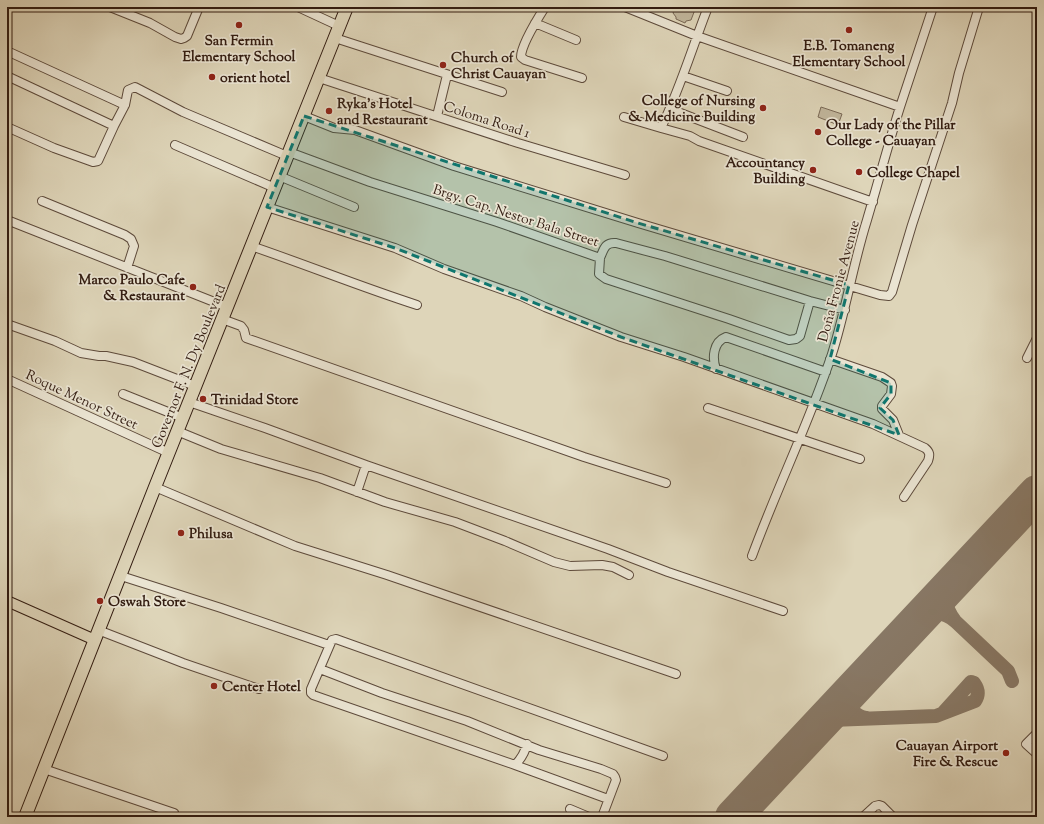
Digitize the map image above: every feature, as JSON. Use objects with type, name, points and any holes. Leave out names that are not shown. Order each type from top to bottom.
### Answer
[{"type":"highway","name":"Governor F. N. Dy Boulevard","points":[[25,817],[96,635],[347,7]]},
{"type":"main road","points":[[7,601],[96,635]]},
{"type":"street","points":[[110,7],[150,23],[175,37],[184,38],[187,36],[199,7]]},
{"type":"street","points":[[298,7],[339,26]]},
{"type":"street","points":[[545,7],[522,51],[521,57],[525,60],[582,78]]},
{"type":"street","points":[[625,7],[697,36],[900,107]]},
{"type":"street","points":[[661,128],[684,76],[708,7]]},
{"type":"street","name":"Doña Fronie Avenue","points":[[752,556],[826,372],[845,310],[849,285],[900,107],[933,7]]},
{"type":"street","points":[[304,116],[336,129],[355,130],[454,166],[630,221],[889,296],[892,292],[952,103],[959,73],[979,7]]},
{"type":"street","points":[[536,23],[576,40]]},
{"type":"street","points":[[335,38],[502,92]]},
{"type":"street","points":[[7,51],[125,105],[96,162],[54,148],[7,127]]},
{"type":"street","points":[[438,116],[447,75]]},
{"type":"street","points":[[7,76],[114,126]]},
{"type":"street","points":[[684,76],[728,91]]},
{"type":"street","name":"Coloma Road 1","points":[[319,78],[518,143],[625,174]]},
{"type":"street","name":"Brgy. Cap. Nestor Bala Street","points":[[125,105],[128,90],[135,87],[183,112],[288,154],[484,218],[600,258],[609,242],[616,243],[845,310]]},
{"type":"street","points":[[670,110],[743,137]]},
{"type":"street","points":[[624,117],[690,136],[699,141],[873,202]]},
{"type":"street","points":[[175,144],[275,188]]},
{"type":"street","points":[[279,176],[354,207]]},
{"type":"street","points":[[42,202],[125,235],[131,239],[134,246],[127,268]]},
{"type":"street","points":[[268,206],[395,248],[444,269],[521,296],[602,330],[754,381],[814,404],[873,424],[899,435],[925,448],[930,455],[928,461],[904,497]]},
{"type":"street","points":[[7,220],[227,307]]},
{"type":"street","points":[[251,246],[308,265],[371,290],[417,305]]},
{"type":"street","points":[[600,258],[598,265],[599,274],[606,279],[789,340],[796,339],[800,336],[810,301]]},
{"type":"street","points":[[222,319],[243,328],[246,338],[272,348],[403,392],[584,457],[666,483]]},
{"type":"street","points":[[7,324],[55,341],[81,353],[106,356],[133,362],[195,386]]},
{"type":"street","points":[[716,369],[713,361],[716,348],[721,340],[726,337],[826,372]]},
{"type":"street","points":[[1027,358],[1037,338]]},
{"type":"street","points":[[830,359],[882,377],[891,383],[892,390],[882,409],[893,420],[899,435]]},
{"type":"street","name":"Roque Menor Street","points":[[7,379],[169,453]]},
{"type":"street","points":[[123,394],[183,418]]},
{"type":"street","points":[[189,402],[782,611]]},
{"type":"street","points":[[708,408],[860,459]]},
{"type":"street","points":[[177,432],[221,449],[320,478],[385,502],[455,522],[554,562],[570,566],[608,566],[629,575]]},
{"type":"street","points":[[357,492],[366,465]]},
{"type":"street","points":[[155,487],[295,546],[387,575],[676,674]]},
{"type":"street","points":[[120,576],[214,605],[330,645]]},
{"type":"street","points":[[96,635],[259,689]]},
{"type":"street","points":[[608,799],[313,695],[311,689],[332,640],[337,639],[664,756]]},
{"type":"street","points":[[320,669],[382,693],[468,721],[539,750],[613,774],[616,780],[602,817]]},
{"type":"street","points":[[1037,733],[1026,744],[1037,754]]},
{"type":"street","points":[[515,765],[525,750],[526,744]]},
{"type":"street","points":[[44,769],[174,813],[173,817]]},
{"type":"street","points":[[863,817],[879,804],[893,817]]},
{"type":"street","points":[[570,809],[589,817]]},
{"type":"highlighted area","points":[[304,116],[638,223],[849,285],[830,359],[891,383],[891,394],[880,408],[893,420],[899,435],[621,337],[395,248],[267,207]]},
{"type":"shaded area","points":[[675,7],[696,7],[691,20],[686,21],[685,23],[676,19],[673,13]]},
{"type":"shaded area","points":[[821,107],[842,114],[838,125],[818,117]]},
{"type":"taxiway","points":[[959,576],[947,593],[946,603],[951,614],[955,621],[1008,671],[1012,681]]},
{"type":"taxiway","points":[[917,621],[931,614],[946,615],[955,621]]},
{"type":"taxiway","points":[[820,724],[831,720],[936,716],[975,701],[978,692],[974,683],[971,682],[943,713]]},
{"type":"taxiway","points":[[853,689],[848,696],[848,704],[856,714],[866,718]]},
{"type":"runway","points":[[733,817],[1037,493]]},
{"type":"place","name":"San Fermin Elementary School","points":[[239,25]]},
{"type":"place","name":"E.B. Tomaneng Elementary School","points":[[849,30]]},
{"type":"place","name":"Church of Christ Cauayan","points":[[443,65]]},
{"type":"place","name":"orient hotel","points":[[212,77]]},
{"type":"place","name":"College of Nursing & Medicine Building","points":[[763,108]]},
{"type":"place","name":"Ryka's Hotel and Restaurant","points":[[329,111]]},
{"type":"place","name":"Our Lady of the Pillar College - Cauayan","points":[[818,132]]},
{"type":"place","name":"Accountancy Building","points":[[813,170]]},
{"type":"place","name":"College Chapel","points":[[859,172]]},
{"type":"place","name":"Marco Paulo Cafe & Restaurant","points":[[193,287]]},
{"type":"place","name":"Trinidad Store","points":[[203,399]]},
{"type":"place","name":"Philusa","points":[[181,533]]},
{"type":"place","name":"Oswah Store","points":[[100,601]]},
{"type":"place","name":"Center Hotel","points":[[214,686]]},
{"type":"place","name":"Cauayan Airport Fire & Rescue","points":[[1006,753]]}]
